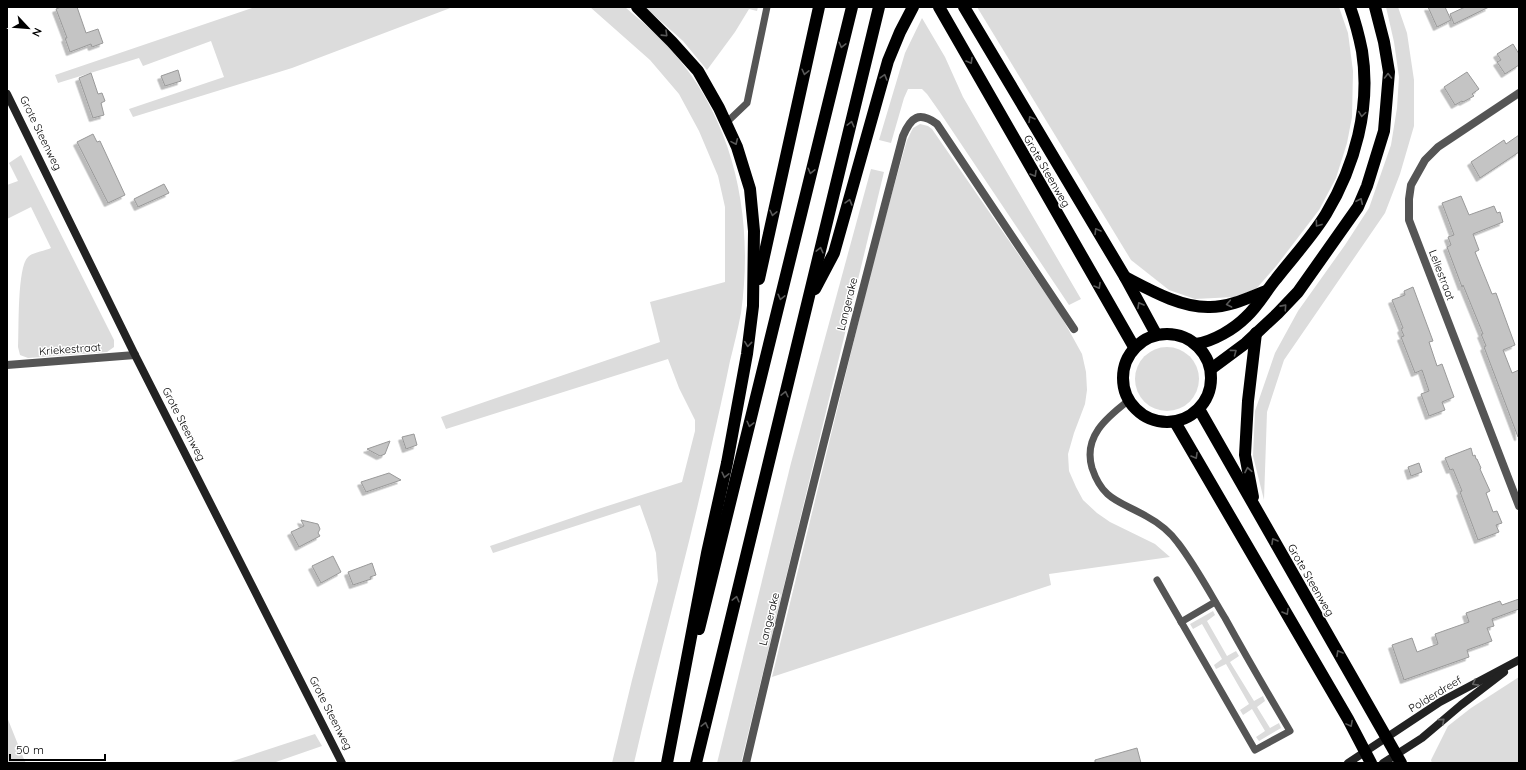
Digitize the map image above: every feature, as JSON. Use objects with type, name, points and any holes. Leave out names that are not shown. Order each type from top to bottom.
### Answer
[{"type":"highway","points":[[637,7],[698,71],[737,146],[750,189],[754,231],[753,306]]},
{"type":"highway","points":[[667,763],[706,553],[727,463],[747,354],[753,306],[819,7]]},
{"type":"highway","points":[[667,763],[852,7]]},
{"type":"highway","points":[[696,763],[879,7]]},
{"type":"highway","points":[[807,302],[834,253],[888,61],[900,32],[913,7]]},
{"type":"highway","name":"Grote Steenweg","points":[[939,7],[1134,347]]},
{"type":"highway","name":"Grote Steenweg","points":[[964,7],[1124,276],[1156,334]]},
{"type":"highway","points":[[1196,344],[1207,342],[1233,327],[1246,317],[1304,244],[1325,215],[1339,191],[1352,160],[1359,132],[1363,104],[1364,78],[1362,52],[1350,7]]},
{"type":"highway","points":[[1211,369],[1256,334],[1278,314],[1298,292],[1358,207],[1368,186],[1384,131],[1389,72],[1384,42],[1375,7]]},
{"type":"highway","points":[[1124,276],[1152,291],[1182,303],[1210,307],[1235,302],[1266,291]]},
{"type":"highway","points":[[1170,333],[1184,337],[1196,344],[1206,356],[1211,369],[1210,391],[1199,409],[1175,422],[1157,422],[1140,414],[1128,401],[1122,383],[1124,364],[1134,347],[1156,334],[1170,333]]},
{"type":"highway","points":[[1255,508],[1245,455],[1248,400],[1256,334]]},
{"type":"highway","name":"Grote Steenweg","points":[[1199,409],[1399,759]]},
{"type":"highway","points":[[1175,422],[1348,719],[1371,763]]},
{"type":"street","name":"Leliestraat","points":[[1519,93],[1438,147],[1425,160],[1411,185],[1409,199],[1410,220],[1519,506]]},
{"type":"street","name":"Grote Steenweg","points":[[7,94],[135,355],[342,763]]},
{"type":"street","name":"Langerake","points":[[746,763],[770,659],[858,306],[903,136],[908,125],[915,118],[920,116],[928,118],[937,124],[1074,329]]},
{"type":"street","name":"Kriekestraat","points":[[7,364],[135,355]]},
{"type":"street","name":"Polderdreef","points":[[1348,763],[1388,738],[1440,702],[1519,660]]},
{"type":"street","name":"Polderdreef","points":[[1383,763],[1399,759],[1461,705],[1519,660]]},
{"type":"lane","points":[[726,123],[747,103],[767,7]]},
{"type":"lane","points":[[1128,401],[1104,420],[1097,430],[1090,457],[1092,468],[1097,479],[1108,496],[1117,502],[1147,516],[1163,527],[1178,544],[1215,602],[1290,731],[1255,750],[1157,580]]},
{"type":"lane","points":[[1181,622],[1215,602]]},
{"type":"shaded area","points":[[255,7],[453,7],[292,68],[133,117],[129,109],[224,77],[211,41],[143,66],[139,58],[58,83],[55,75]]},
{"type":"shaded area","points":[[590,7],[625,7],[667,45],[694,79],[712,109],[725,141],[735,174],[742,208],[745,243],[744,278],[739,325],[701,491],[634,763],[612,763],[658,581],[656,553],[640,505],[493,553],[490,546],[682,482],[695,431],[695,420],[679,388],[668,359],[446,429],[441,417],[660,342],[650,302],[725,282],[725,207],[718,176],[699,131],[679,94],[650,60]]},
{"type":"shaded area","points":[[645,7],[758,7],[757,11],[749,9],[735,32],[707,70],[683,41]]},
{"type":"shaded area","points":[[977,7],[1339,7],[1348,33],[1353,71],[1352,117],[1347,143],[1336,178],[1319,210],[1277,265],[1256,289],[1234,297],[1195,299],[1169,290],[1131,260]]},
{"type":"shaded area","points":[[1386,7],[1398,7],[1407,33],[1414,80],[1414,126],[1400,174],[1385,213],[1284,360],[1267,412],[1264,500],[1253,456],[1255,411],[1275,353],[1298,311],[1345,245],[1369,208],[1391,145],[1397,108],[1399,77],[1394,42]]},
{"type":"shaded area","points":[[922,18],[945,57],[963,97],[1081,299],[1069,305],[939,111],[922,89],[908,89],[891,143],[879,140],[905,53]]},
{"type":"shaded area","points":[[920,124],[928,126],[932,129],[1061,316],[1082,354],[1086,372],[1087,390],[1085,404],[1068,454],[1069,471],[1083,500],[1097,513],[1110,522],[1155,544],[1170,557],[1049,574],[1051,585],[772,677],[875,254],[907,140],[913,128]]},
{"type":"shaded area","points":[[21,155],[114,340],[114,347],[107,352],[28,358],[20,355],[18,347],[19,299],[24,263],[30,255],[51,248],[31,207],[7,219],[7,185],[18,181],[9,163]]},
{"type":"shaded area","points":[[871,169],[884,172],[741,763],[717,763],[791,463]]},
{"type":"shaded area","points":[[1167,347],[1179,350],[1190,356],[1196,367],[1199,379],[1196,391],[1190,402],[1179,408],[1167,411],[1155,408],[1144,402],[1138,391],[1135,379],[1138,367],[1144,356],[1155,350]]},
{"type":"shaded area","points":[[1213,611],[1215,615],[1207,621],[1227,656],[1236,651],[1239,656],[1230,662],[1254,701],[1263,696],[1265,701],[1257,707],[1270,728],[1279,723],[1281,728],[1259,741],[1256,737],[1265,731],[1252,709],[1243,715],[1240,710],[1249,704],[1226,664],[1216,669],[1214,665],[1222,659],[1202,624],[1193,629],[1190,624]]},
{"type":"shaded area","points":[[1519,677],[1519,763],[1432,763],[1431,760],[1448,726],[1471,708]]},
{"type":"shaded area","points":[[7,717],[23,757],[26,763],[8,763]]},
{"type":"shaded area","points":[[315,734],[322,746],[273,763],[227,763]]},
{"type":"building","points":[[61,7],[77,7],[86,33],[98,29],[103,43],[92,47],[91,44],[70,52],[65,38],[67,38],[56,9]]},
{"type":"building","points":[[1428,7],[1445,7],[1451,20],[1437,27]]},
{"type":"building","points":[[1465,7],[1489,7],[1454,24],[1450,14]]},
{"type":"building","points":[[1513,44],[1519,54],[1519,65],[1505,74],[1497,62],[1501,60],[1497,54]]},
{"type":"building","points":[[178,70],[181,81],[165,86],[161,76]]},
{"type":"building","points":[[1467,72],[1479,89],[1472,94],[1474,96],[1455,105],[1444,87]]},
{"type":"building","points":[[91,73],[98,94],[102,93],[105,101],[101,103],[104,115],[93,118],[79,78]]},
{"type":"building","points":[[93,134],[97,142],[100,141],[125,195],[108,203],[77,142]]},
{"type":"building","points":[[1519,135],[1519,152],[1480,178],[1471,162],[1504,140],[1506,144]]},
{"type":"building","points":[[164,184],[169,193],[138,207],[134,199]]},
{"type":"building","points":[[1461,196],[1469,215],[1494,206],[1497,213],[1500,212],[1503,222],[1473,234],[1479,250],[1475,252],[1492,294],[1496,293],[1515,345],[1503,350],[1512,373],[1519,370],[1519,437],[1484,347],[1486,346],[1481,334],[1483,334],[1463,285],[1462,287],[1447,247],[1451,245],[1448,237],[1454,235],[1442,203]]},
{"type":"building","points":[[1413,287],[1433,341],[1429,342],[1437,366],[1442,364],[1454,397],[1442,402],[1445,410],[1429,416],[1421,394],[1429,391],[1422,370],[1415,373],[1401,337],[1404,336],[1401,329],[1403,328],[1392,300],[1405,295],[1404,291]]},
{"type":"building","points":[[414,434],[417,445],[406,449],[402,437]]},
{"type":"building","points":[[390,441],[385,454],[380,456],[367,449]]},
{"type":"building","points":[[1471,448],[1473,456],[1475,455],[1477,459],[1490,491],[1486,493],[1493,512],[1497,511],[1502,523],[1496,525],[1499,532],[1478,540],[1460,492],[1462,491],[1453,469],[1450,470],[1445,458]]},
{"type":"building","points":[[1419,463],[1422,472],[1411,476],[1408,467]]},
{"type":"building","points":[[389,473],[401,480],[366,492],[361,482]]},
{"type":"building","points":[[301,520],[318,524],[320,529],[318,533],[320,536],[299,547],[291,532],[304,526]]},
{"type":"building","points":[[333,556],[341,572],[321,583],[312,566]]},
{"type":"building","points":[[372,563],[376,575],[370,577],[371,579],[353,585],[348,572]]},
{"type":"building","points":[[1519,599],[1519,609],[1492,619],[1494,626],[1487,628],[1492,641],[1467,650],[1469,657],[1404,680],[1392,645],[1412,638],[1417,652],[1438,644],[1435,634],[1469,622],[1466,613],[1500,601],[1502,605]]},
{"type":"building","points":[[1137,748],[1141,763],[1095,763],[1095,760]]}]
